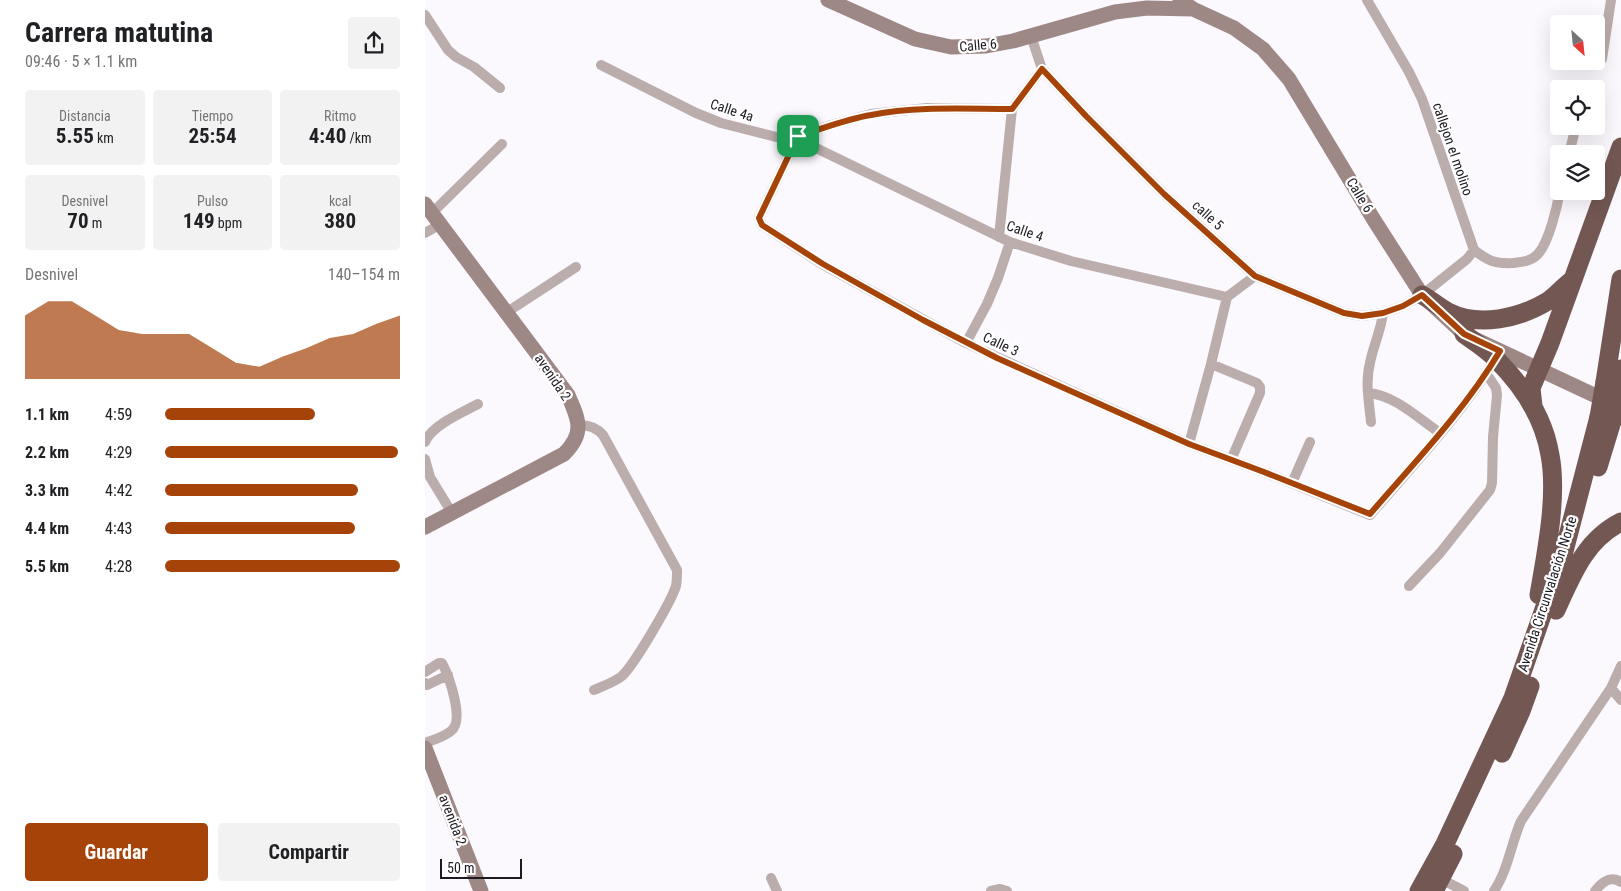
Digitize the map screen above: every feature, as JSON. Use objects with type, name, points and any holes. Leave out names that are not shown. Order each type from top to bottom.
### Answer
[{"type":"highway","points":[[1533,406],[1531,388],[1574,278],[1621,147]]},
{"type":"highway","points":[[1422,295],[1449,313],[1471,319],[1493,321],[1519,316],[1549,301],[1574,278]]},
{"type":"highway","name":"Avenida Circunvalación Norte","points":[[1438,885],[1521,712],[1556,610],[1610,415],[1621,279]]},
{"type":"highway","points":[[1464,334],[1511,375],[1533,406],[1544,431],[1551,456],[1553,484],[1548,543],[1528,656]]},
{"type":"highway","name":"Avenida Circunvalación Norte","points":[[1611,386],[1621,369]]},
{"type":"highway","name":"Avenida Circunvalación Norte","points":[[1419,891],[1445,844],[1513,698],[1610,415]]},
{"type":"highway","points":[[1556,610],[1575,566],[1591,544],[1609,528],[1621,522]]},
{"type":"street","name":"Calle 6","points":[[828,0],[850,4],[869,19],[915,39],[951,47],[986,46],[1031,36],[1119,6],[1193,9]]},
{"type":"street","name":"Calle 6","points":[[1180,0],[1193,9],[1235,28],[1263,49],[1289,79],[1374,220],[1422,295],[1464,334]]},
{"type":"street","name":"callejon el molino","points":[[1367,0],[1409,72],[1421,99],[1474,250]]},
{"type":"street","points":[[1605,39],[1611,0]]},
{"type":"street","points":[[425,15],[448,50],[500,88]]},
{"type":"street","name":"calle 5","points":[[1031,36],[1042,69],[1164,194],[1255,276],[1344,313],[1362,316],[1383,313],[1403,306],[1422,295]]},
{"type":"street","name":"Calle 4a","points":[[601,65],[721,123],[776,137],[798,136],[871,114],[927,108],[1012,109]]},
{"type":"street","points":[[999,237],[1012,109],[1042,69]]},
{"type":"street","name":"Calle 4","points":[[798,136],[818,149],[1010,242],[1071,261],[1227,297]]},
{"type":"street","name":"Calle 3","points":[[798,136],[759,218],[762,225],[823,264],[966,343],[1189,444],[1370,514],[1440,433]]},
{"type":"street","points":[[425,233],[432,213],[502,144]]},
{"type":"street","points":[[1422,295],[1474,250],[1484,258],[1499,264],[1527,261],[1538,254],[1559,200]]},
{"type":"street","name":"avenida 2","points":[[432,213],[568,396],[579,426]]},
{"type":"street","points":[[966,343],[987,304],[1010,242]]},
{"type":"street","points":[[507,312],[577,267]]},
{"type":"street","points":[[1189,444],[1227,297],[1255,276]]},
{"type":"street","points":[[1371,422],[1368,393],[1369,363],[1382,325],[1383,313]]},
{"type":"street","points":[[1368,393],[1380,396],[1400,406],[1440,433],[1494,361]]},
{"type":"street","points":[[1494,361],[1539,369],[1610,415]]},
{"type":"street","points":[[1409,586],[1440,553],[1489,490],[1493,474],[1493,437],[1497,395],[1494,361]]},
{"type":"street","points":[[1211,364],[1257,383],[1260,387],[1260,393],[1231,460]]},
{"type":"street","points":[[425,442],[427,437],[435,430],[478,404]]},
{"type":"street","points":[[425,527],[564,454],[575,440],[579,426],[587,425],[600,431],[677,570],[672,596],[629,666],[621,676],[594,690]]},
{"type":"street","points":[[1292,484],[1310,442]]},
{"type":"street","points":[[425,459],[430,477],[452,513]]},
{"type":"street","points":[[425,672],[442,663],[448,675],[455,700],[455,724],[451,731],[425,743]]},
{"type":"street","points":[[1494,891],[1501,880],[1513,839],[1521,821],[1611,688],[1621,666]]},
{"type":"street","points":[[425,683],[427,686],[448,675]]},
{"type":"street","points":[[1611,688],[1621,700]]},
{"type":"street","name":"avenida 2","points":[[425,748],[481,891]]},
{"type":"street","points":[[771,878],[777,891]]},
{"type":"street","points":[[1595,891],[1601,883],[1609,879],[1617,879],[1621,882]]},
{"type":"street","points":[[1438,885],[1463,891]]},
{"type":"street","points":[[991,891],[1000,889],[1007,891]]},
{"type":"route","points":[[1042,69],[1164,194],[1255,276],[1344,313],[1362,316],[1383,313],[1403,306],[1422,295],[1464,334],[1500,351],[1486,374],[1440,433],[1370,514],[1189,444],[997,358],[923,320],[823,264],[762,225],[759,218],[798,136],[871,114],[927,108],[1012,109],[1042,69]]}]
